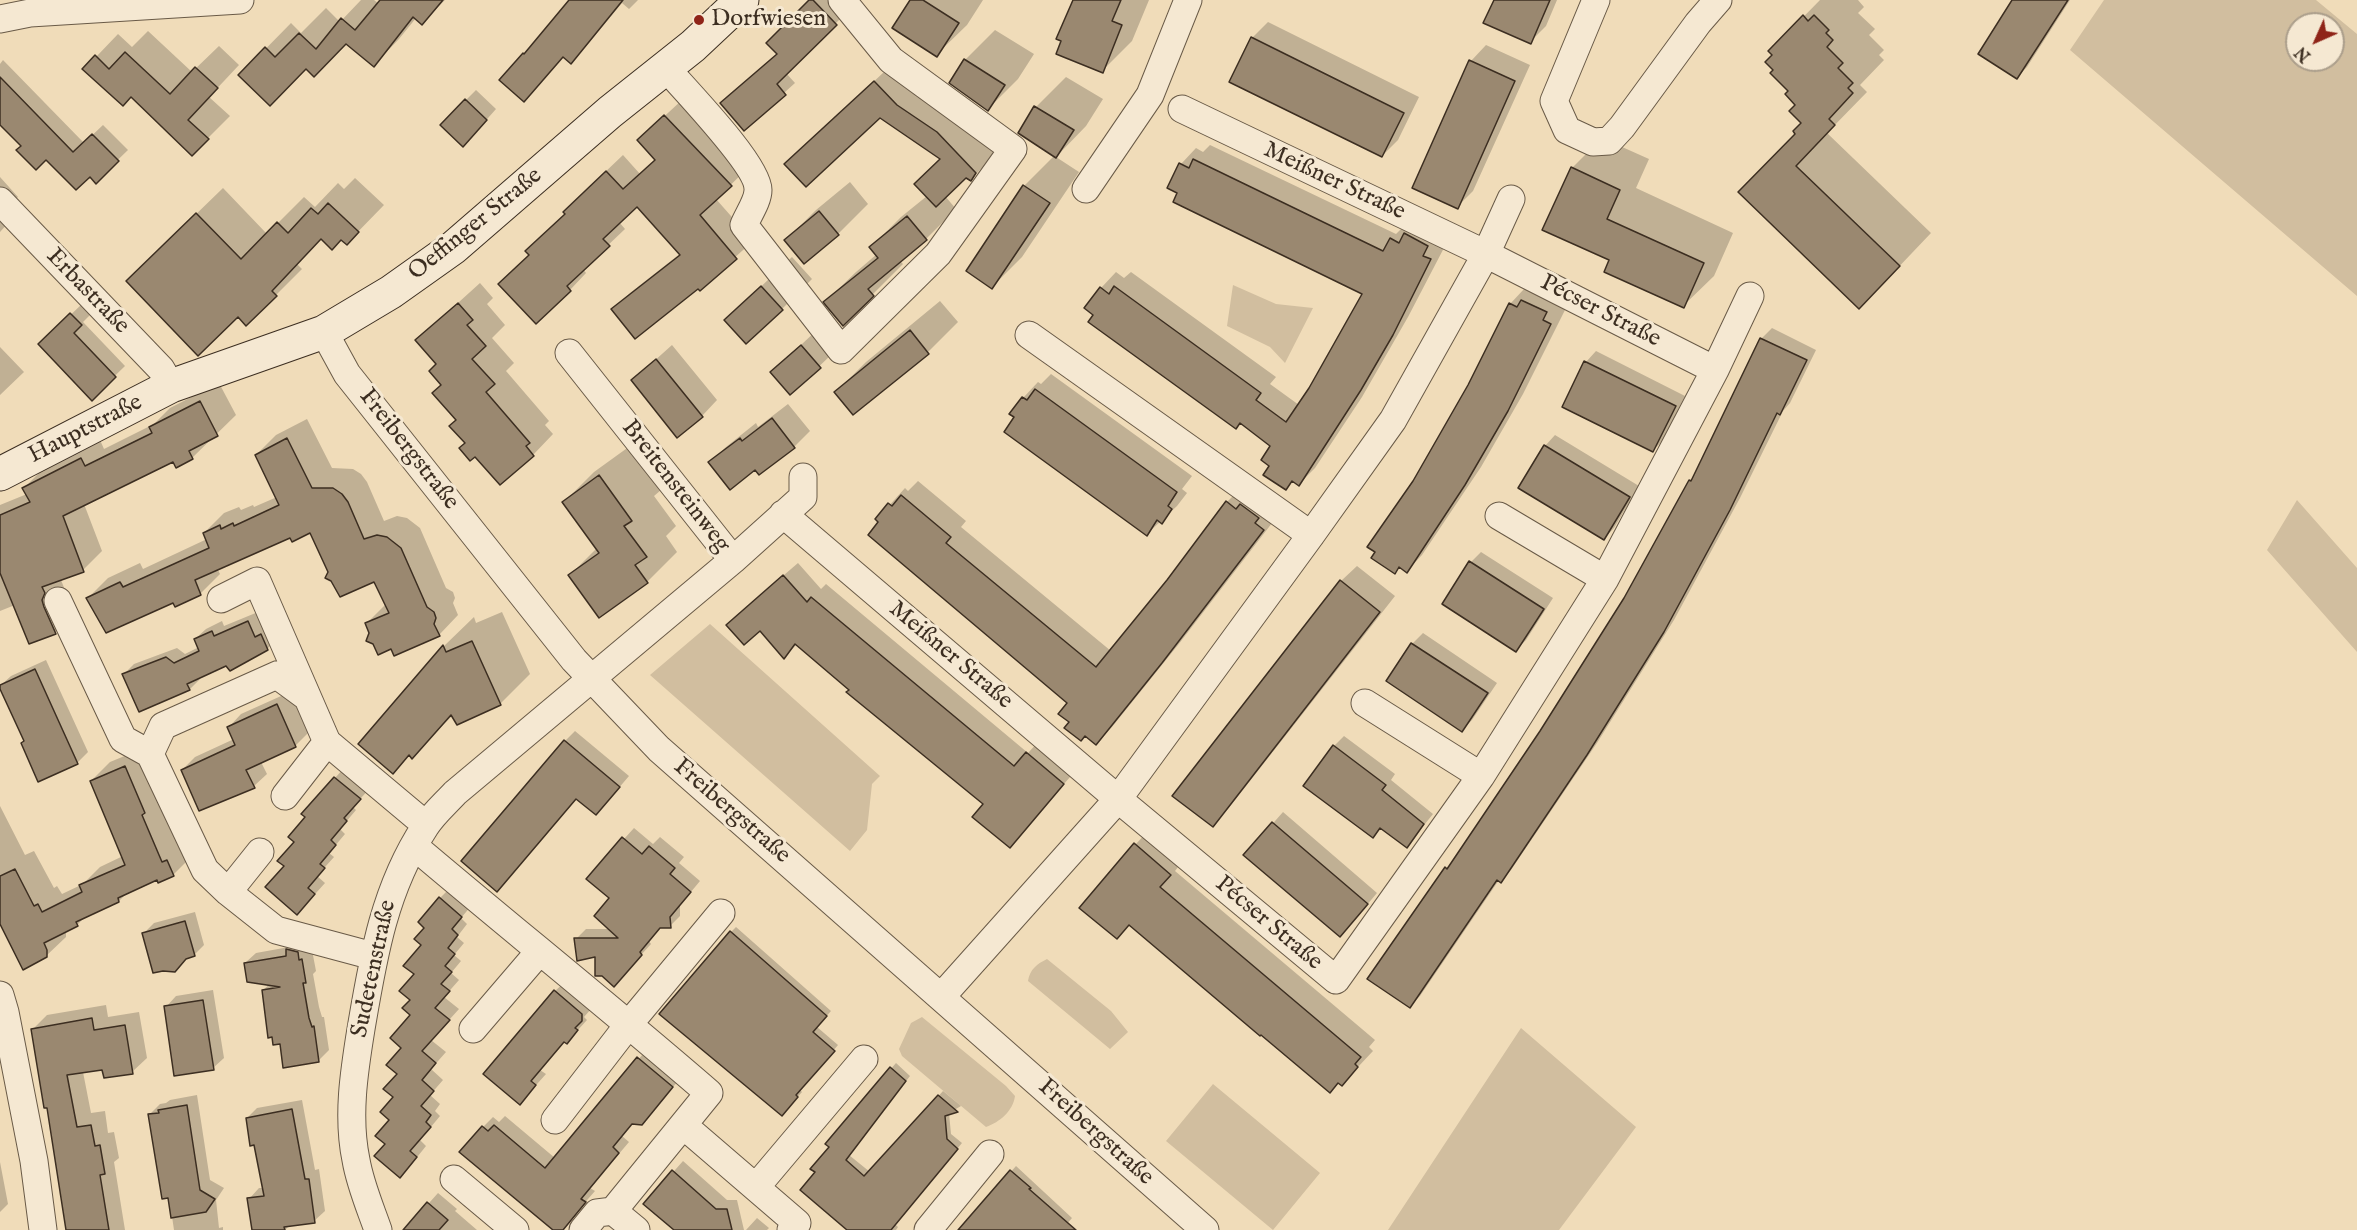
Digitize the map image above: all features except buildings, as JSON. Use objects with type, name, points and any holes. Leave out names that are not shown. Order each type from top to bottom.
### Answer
[{"type":"street","points":[[0,19],[30,13],[240,0]]},
{"type":"street","name":"Oeffinger Straße","points":[[171,386],[324,332],[391,292],[453,248],[610,112],[666,68],[742,0]]},
{"type":"street","points":[[666,68],[718,127],[756,177],[759,192],[744,225],[841,350],[938,255],[1012,149],[891,60],[842,0]]},
{"type":"street","points":[[1086,189],[1150,95],[1188,0]]},
{"type":"street","points":[[1596,0],[1554,101],[1567,130],[1593,142],[1609,141],[1622,127],[1698,23],[1718,0]]},
{"type":"street","name":"Meißner Straße","points":[[1182,109],[1485,254]]},
{"type":"street","points":[[941,997],[1118,799],[1311,535],[1393,420],[1485,254],[1511,199]]},
{"type":"street","name":"Erbastraße","points":[[0,201],[161,369],[171,386]]},
{"type":"street","name":"Pécser Straße","points":[[1485,254],[1715,370]]},
{"type":"street","name":"Pécser Straße","points":[[1118,799],[1336,980],[1481,776],[1605,579],[1715,370],[1750,296]]},
{"type":"street","name":"Freibergstraße","points":[[324,332],[347,374],[590,678],[659,749],[1204,1230]]},
{"type":"street","points":[[1029,335],[1311,535]]},
{"type":"street","name":"Breitensteinweg","points":[[570,353],[733,560],[590,678]]},
{"type":"street","name":"Hauptstraße","points":[[0,474],[171,386]]},
{"type":"street","points":[[733,560],[803,497],[803,477]]},
{"type":"street","name":"Meißner Straße","points":[[783,514],[1118,799]]},
{"type":"street","points":[[1499,516],[1605,579]]},
{"type":"street","points":[[221,599],[257,581],[327,742],[539,952],[709,1093],[613,1211],[597,1213],[583,1230]]},
{"type":"street","points":[[58,601],[123,739],[150,754],[205,870],[228,892],[276,930],[373,956]]},
{"type":"street","points":[[150,754],[163,726],[277,675],[308,697]]},
{"type":"street","name":"Sudetenstraße","points":[[378,1230],[356,1161],[352,1131],[352,1083],[373,956],[385,909],[397,878],[420,836],[455,793],[590,678]]},
{"type":"street","points":[[1365,703],[1481,776]]},
{"type":"street","points":[[285,796],[327,742]]},
{"type":"street","points":[[228,892],[260,852]]},
{"type":"street","points":[[555,1120],[628,1024],[722,914]]},
{"type":"street","points":[[473,1029],[539,952]]},
{"type":"street","points":[[0,995],[34,1161],[43,1230]]},
{"type":"street","points":[[756,1187],[864,1059]]},
{"type":"street","points":[[683,1125],[756,1187],[798,1228]]},
{"type":"street","points":[[928,1230],[990,1154]]},
{"type":"street","points":[[454,1179],[515,1230]]},
{"type":"street","points":[[613,1211],[636,1230]]},
{"type":"shaded area","points":[[2104,0],[2316,0],[2330,12],[2285,12],[2285,72],[2345,72],[2345,24],[2357,34],[2357,296],[2070,50]]},
{"type":"shaded area","points":[[1233,285],[1276,304],[1313,308],[1285,363],[1270,347],[1227,326]]},
{"type":"shaded area","points":[[2297,500],[2357,568],[2357,652],[2267,550]]},
{"type":"shaded area","points":[[710,624],[880,776],[872,784],[867,830],[850,851],[650,675]]},
{"type":"shaded area","points":[[1047,959],[1111,1011],[1128,1032],[1110,1049],[1028,981],[1034,967]]},
{"type":"shaded area","points":[[922,1017],[1015,1096],[1009,1111],[1001,1119],[986,1127],[902,1056],[899,1049],[911,1023]]},
{"type":"shaded area","points":[[1521,1028],[1636,1127],[1559,1230],[1388,1230]]},
{"type":"shaded area","points":[[1213,1084],[1320,1173],[1273,1230],[1166,1141]]},
{"type":"place","name":"Dorfwiesen","points":[[699,20]]}]
